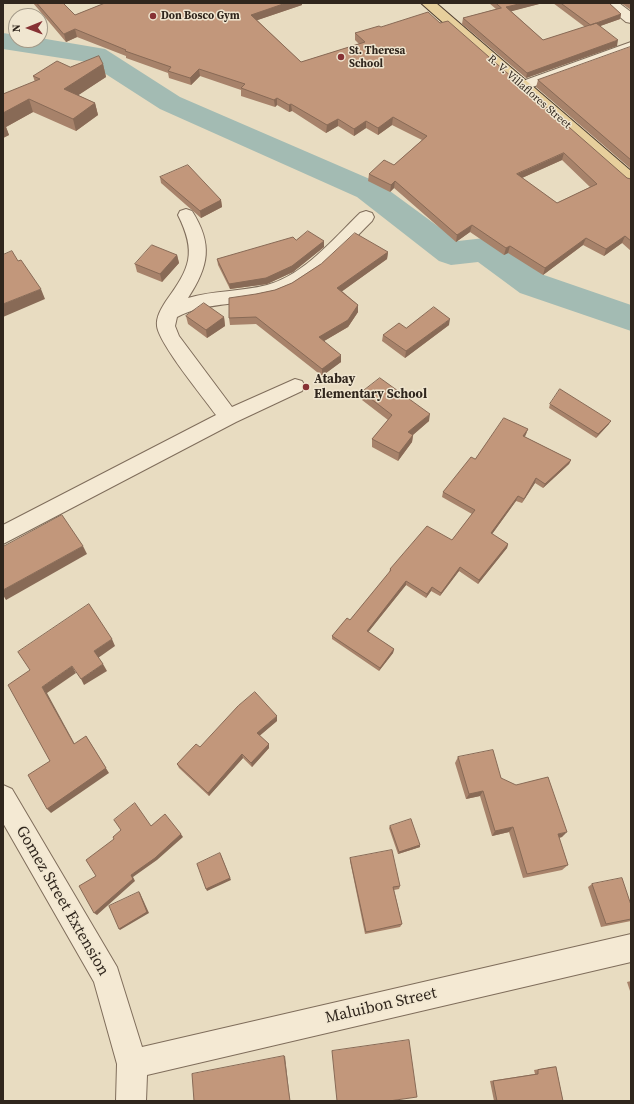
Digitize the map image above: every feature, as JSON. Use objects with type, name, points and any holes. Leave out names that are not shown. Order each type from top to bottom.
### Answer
[{"type":"main road","name":"R. V. Villaflores Street","points":[[428,3],[631,180]]},
{"type":"street","points":[[610,3],[631,19]]},
{"type":"street","points":[[522,86],[631,46]]},
{"type":"street","points":[[186,215],[195,234],[198,257],[196,269],[168,313],[166,326],[170,338],[229,416]]},
{"type":"street","points":[[168,313],[178,307],[201,300],[259,293],[281,287],[294,281],[327,256],[366,217]]},
{"type":"street","points":[[3,535],[152,458],[229,416],[294,386]]},
{"type":"street","name":"Gomez Street Extension","points":[[3,798],[107,977],[132,1064],[131,1101]]},
{"type":"street","name":"Maluibon Street","points":[[132,1064],[631,948]]},
{"type":"building","points":[[37,3],[63,3],[75,15],[105,3],[286,3],[251,15],[301,62],[365,42],[355,33],[379,26],[381,27],[428,12],[440,23],[448,21],[627,178],[631,179],[631,241],[625,236],[606,249],[586,238],[545,268],[510,246],[506,248],[472,225],[457,235],[395,181],[391,185],[369,174],[384,160],[394,165],[427,136],[393,117],[378,128],[366,121],[354,129],[338,119],[327,125],[291,104],[289,105],[277,98],[274,100],[241,88],[245,84],[199,69],[190,78],[168,71],[171,67],[125,51],[126,50],[75,29],[64,34],[48,16],[48,8],[41,8]],"holes":[[[564,153],[597,184],[557,203],[517,174]]]},
{"type":"building","points":[[496,3],[523,3],[506,7],[543,40],[596,23],[618,40],[527,73],[463,18],[501,8]]},
{"type":"building","points":[[561,3],[609,3],[621,14],[591,25]]},
{"type":"building","points":[[630,47],[631,48],[631,160],[538,80]]},
{"type":"building","points":[[99,56],[103,64],[64,89],[95,103],[73,119],[29,99],[3,113],[3,94],[40,79],[33,76],[57,61],[70,67]]},
{"type":"building","points":[[188,165],[221,200],[200,211],[160,177]]},
{"type":"building","points":[[308,231],[324,241],[292,266],[266,278],[229,284],[217,259],[293,237],[296,240]]},
{"type":"building","points":[[355,233],[388,252],[337,288],[358,305],[348,320],[319,337],[341,355],[322,369],[256,317],[229,318],[229,298],[275,290],[292,283],[321,264]]},
{"type":"building","points":[[152,245],[177,255],[160,274],[135,264]]},
{"type":"building","points":[[12,251],[18,261],[21,260],[41,289],[3,304],[3,255]]},
{"type":"building","points":[[204,303],[224,317],[206,330],[186,316]]},
{"type":"building","points":[[434,307],[450,319],[406,351],[383,335],[399,323],[406,328]]},
{"type":"building","points":[[380,378],[430,414],[408,432],[413,435],[399,453],[372,439],[392,415],[362,392]]},
{"type":"building","points":[[560,389],[611,421],[598,434],[550,404]]},
{"type":"building","points":[[504,418],[528,429],[523,436],[571,460],[545,484],[536,478],[524,499],[518,496],[491,533],[508,544],[479,580],[460,567],[441,593],[432,587],[427,594],[406,581],[367,631],[394,649],[380,668],[332,636],[347,618],[350,620],[391,570],[390,569],[427,526],[452,540],[475,510],[443,492],[471,457],[475,459]]},
{"type":"building","points":[[62,515],[83,546],[3,590],[3,547]]},
{"type":"building","points":[[89,604],[112,639],[94,651],[103,664],[81,679],[72,666],[42,687],[74,744],[86,736],[106,768],[47,809],[28,775],[50,761],[8,685],[30,670],[18,652]]},
{"type":"building","points":[[255,692],[277,716],[257,733],[269,744],[251,763],[242,754],[208,793],[177,764],[196,744],[200,747],[238,706]]},
{"type":"building","points":[[493,750],[501,778],[516,785],[548,777],[567,832],[558,834],[568,865],[527,874],[513,827],[495,831],[483,791],[469,794],[458,757]]},
{"type":"building","points":[[135,803],[151,826],[165,814],[181,834],[155,858],[131,875],[133,879],[94,913],[79,886],[96,876],[86,860],[114,839],[113,837],[121,830],[114,820]]},
{"type":"building","points":[[411,819],[420,845],[399,852],[390,826]]},
{"type":"building","points":[[392,850],[400,886],[393,887],[402,924],[366,932],[350,858]]},
{"type":"building","points":[[220,853],[230,878],[206,889],[197,864]]},
{"type":"building","points":[[622,878],[631,905],[631,919],[606,924],[592,884]]},
{"type":"building","points":[[139,892],[147,912],[119,929],[109,906]]},
{"type":"building","points":[[409,1040],[417,1097],[389,1101],[337,1101],[332,1051]]},
{"type":"building","points":[[284,1056],[290,1101],[194,1101],[192,1074]]},
{"type":"building","points":[[556,1067],[563,1101],[497,1101],[493,1081],[538,1074],[538,1070]]},
{"type":"waterway","points":[[3,41],[95,55],[170,103],[368,190],[451,253],[485,250],[532,284],[631,318]]},
{"type":"place","name":"Don Bosco Gym","points":[[153,16]]},
{"type":"place","name":"St. Theresa School","points":[[341,57]]},
{"type":"place","name":"Atabay Elementary School","points":[[306,387]]}]
